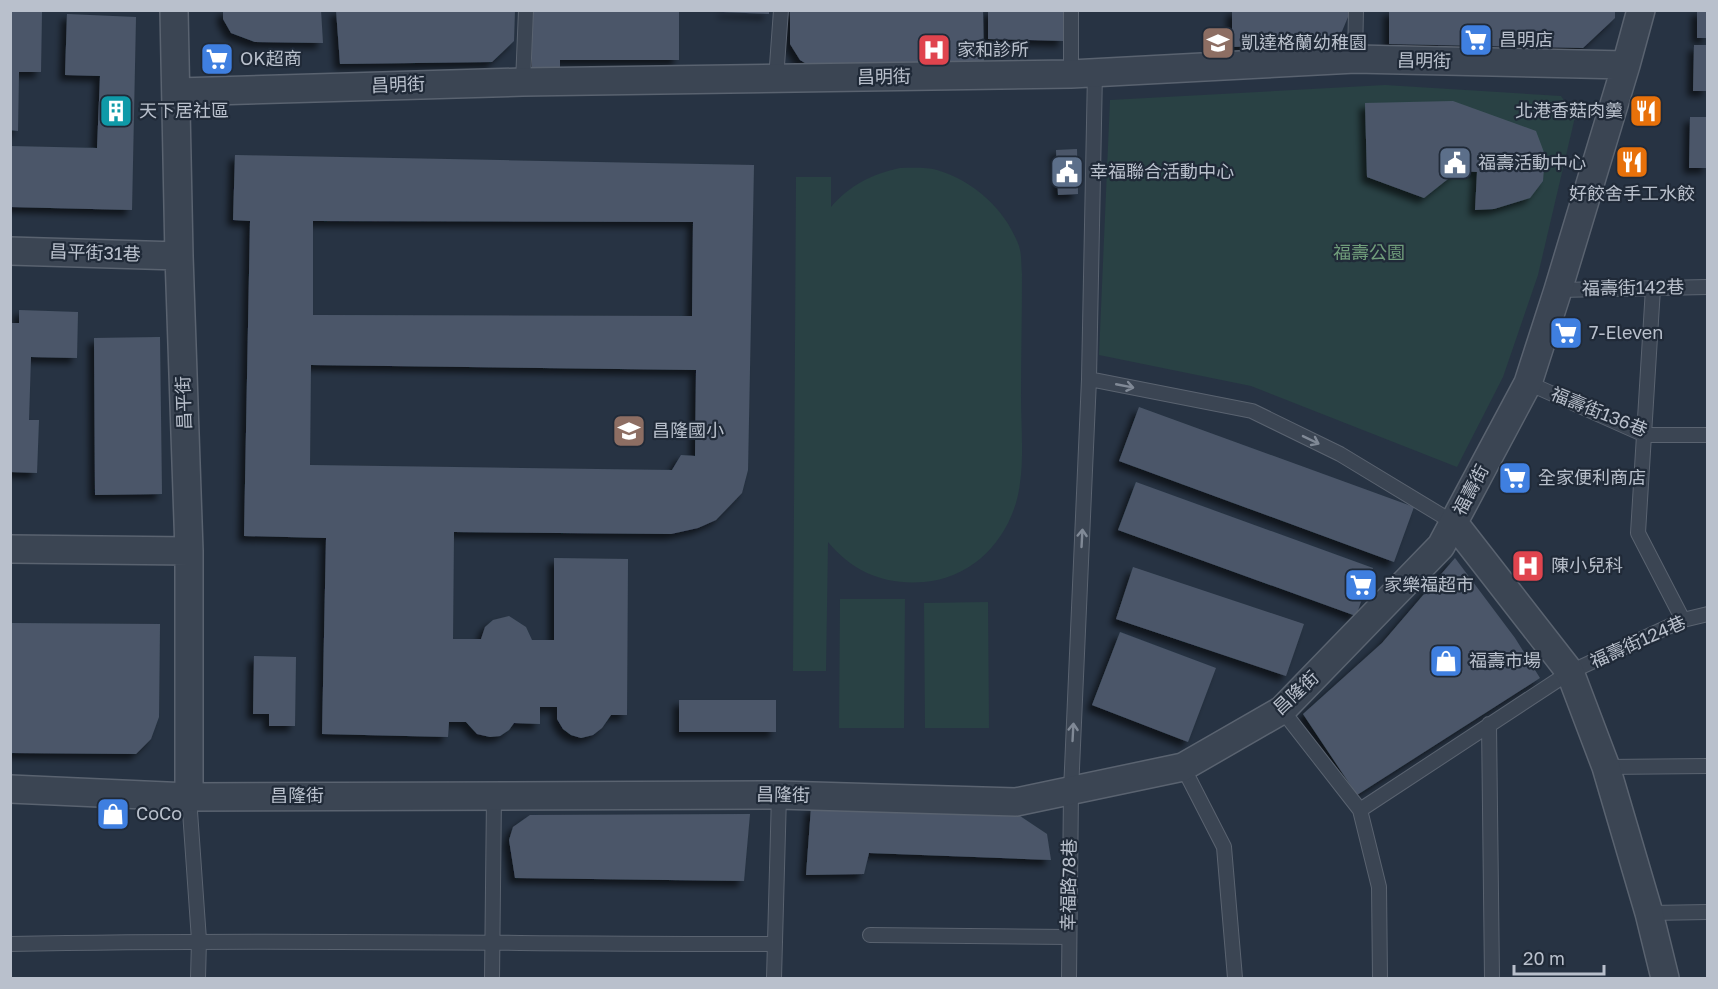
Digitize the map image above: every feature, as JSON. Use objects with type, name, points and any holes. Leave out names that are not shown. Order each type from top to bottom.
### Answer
[{"type":"street","name":"昌平街","points":[[174,10],[178,92],[179,256],[189,551],[189,796]]},
{"type":"street","name":"福壽街","points":[[1641,10],[1528,383],[1454,523],[1570,672],[1606,767],[1649,914],[1665,978]]},
{"type":"street","name":"昌明街","points":[[178,92],[523,82],[1083,73],[1355,60],[1626,65]]},
{"type":"street","name":"昌平街31巷","points":[[10,251],[179,256]]},
{"type":"street","name":"昌隆街","points":[[10,789],[189,796],[779,795],[1016,802],[1183,767],[1282,710],[1442,546],[1454,523]]},
{"type":"street","points":[[10,549],[189,551]]},
{"type":"lane","points":[[523,82],[526,10]]},
{"type":"lane","points":[[776,79],[781,10]]},
{"type":"lane","name":"幸福路78巷","points":[[1069,978],[1071,791],[1089,380],[1083,73],[1071,10]]},
{"type":"lane","points":[[1355,60],[1356,10]]},
{"type":"lane","name":"福壽街142巷","points":[[1558,290],[1707,287]]},
{"type":"lane","points":[[1653,288],[1638,533],[1683,620]]},
{"type":"lane","points":[[1089,380],[1252,411],[1340,454],[1454,523]]},
{"type":"lane","name":"福壽街136巷","points":[[1528,383],[1645,435],[1707,435]]},
{"type":"lane","name":"福壽街124巷","points":[[1360,810],[1570,672],[1683,620],[1707,614]]},
{"type":"lane","points":[[1282,710],[1360,810],[1379,887],[1380,978]]},
{"type":"lane","points":[[1489,724],[1492,978]]},
{"type":"lane","points":[[1606,767],[1707,766]]},
{"type":"lane","points":[[1183,767],[1224,847],[1235,978]]},
{"type":"lane","points":[[774,978],[779,795]]},
{"type":"lane","points":[[189,796],[199,940],[198,978]]},
{"type":"lane","points":[[492,978],[494,796]]},
{"type":"lane","points":[[1649,914],[1707,912]]},
{"type":"lane","points":[[870,935],[1068,938]]},
{"type":"lane","points":[[10,944],[199,940],[492,944],[775,944]]},
{"type":"green space","name":"福壽公園","points":[[1385,85],[1561,96],[1575,117],[1538,275],[1503,377],[1457,467],[1251,386],[1099,355],[1110,100]]},
{"type":"green space","points":[[900,168],[937,170],[964,181],[997,209],[1006,220],[1019,246],[1022,274],[1022,451],[1016,502],[1001,536],[989,550],[976,562],[943,579],[909,582],[883,579],[859,569],[828,542],[826,671],[793,671],[796,177],[831,177],[831,207],[846,192],[862,182]]},
{"type":"green space","points":[[840,599],[905,599],[904,728],[839,728]]},
{"type":"green space","points":[[988,602],[989,728],[925,728],[924,603]]},
{"type":"building","points":[[223,10],[321,10],[323,43],[255,42],[231,33],[223,19]]},
{"type":"building","points":[[336,10],[515,10],[514,41],[492,62],[340,64]]},
{"type":"building","points":[[532,10],[679,10],[679,60],[560,60],[560,75],[532,75]]},
{"type":"building","points":[[723,10],[769,10],[769,14],[723,12]]},
{"type":"building","points":[[790,10],[983,10],[984,63],[815,69],[800,60],[790,44]]},
{"type":"building","points":[[988,10],[1064,10],[1064,41],[988,39]]},
{"type":"building","points":[[1232,10],[1348,10],[1348,17],[1340,36],[1322,44],[1232,47]]},
{"type":"building","points":[[1389,10],[1615,10],[1615,18],[1583,48],[1389,44]]},
{"type":"building","points":[[1697,10],[1708,10],[1708,38],[1697,38]]},
{"type":"building","points":[[10,12],[42,12],[41,72],[19,72],[18,131],[10,130]]},
{"type":"building","name":"天下居社區","points":[[67,14],[136,17],[132,210],[10,207],[10,146],[97,148],[100,76],[65,75]]},
{"type":"building","points":[[1694,45],[1708,45],[1708,91],[1693,91]]},
{"type":"building","name":"福壽活動中心","points":[[1453,101],[1536,131],[1545,155],[1543,181],[1530,198],[1494,209],[1475,210],[1477,172],[1458,171],[1424,198],[1367,177],[1365,103]]},
{"type":"building","points":[[1690,117],[1708,117],[1708,168],[1689,168]]},
{"type":"building","name":"幸福聯合活動中心","points":[[1077,149],[1078,194],[1058,195],[1056,150]]},
{"type":"building","points":[[235,155],[754,165],[748,470],[742,493],[716,520],[698,528],[671,534],[454,532],[453,639],[481,639],[485,627],[493,620],[509,616],[526,627],[532,640],[554,640],[554,558],[628,559],[627,715],[611,715],[602,728],[593,735],[581,738],[563,729],[557,719],[557,707],[540,707],[540,724],[514,723],[500,736],[490,737],[477,734],[466,722],[449,722],[448,737],[322,734],[326,538],[244,536],[250,221],[233,220]],"holes":[[[313,221],[693,222],[692,316],[313,315]],[[311,365],[696,370],[695,456],[681,455],[672,470],[310,465]]]},
{"type":"building","points":[[19,310],[78,312],[77,358],[31,357],[29,420],[39,420],[37,473],[10,472],[10,323],[19,323]]},
{"type":"building","points":[[160,337],[162,494],[95,495],[94,338]]},
{"type":"building","points":[[1139,407],[1414,507],[1394,562],[1119,461]]},
{"type":"building","points":[[1136,482],[1373,568],[1356,616],[1118,530]]},
{"type":"building","name":"福壽市場","points":[[1455,558],[1515,638],[1540,678],[1357,795],[1303,714],[1382,643]]},
{"type":"building","points":[[1133,567],[1304,624],[1286,676],[1116,619]]},
{"type":"building","points":[[10,623],[160,624],[159,717],[151,739],[136,754],[10,753]]},
{"type":"building","points":[[1120,632],[1216,668],[1188,742],[1092,705]]},
{"type":"building","points":[[254,656],[296,657],[295,726],[269,726],[269,714],[253,714]]},
{"type":"building","points":[[679,700],[776,700],[776,732],[679,732]]},
{"type":"building","points":[[811,807],[1011,810],[1047,834],[1051,860],[869,853],[864,874],[806,875]]},
{"type":"building","points":[[750,814],[744,881],[515,878],[509,840],[513,827],[530,815]]},
{"type":"place","name":"昌明店","points":[[1476,40]]},
{"type":"place","name":"凱達格蘭幼稚園","points":[[1218,43]]},
{"type":"place","name":"家和診所","points":[[934,50]]},
{"type":"place","name":"OK超商","points":[[217,59]]},
{"type":"place","name":"天下居社區","points":[[116,111]]},
{"type":"place","name":"北港香菇肉羹","points":[[1646,111]]},
{"type":"place","name":"好餃舍手工水餃","points":[[1632,162]]},
{"type":"place","name":"福壽活動中心","points":[[1455,163]]},
{"type":"place","name":"幸福聯合活動中心","points":[[1067,172]]},
{"type":"place","name":"7-Eleven","points":[[1566,333]]},
{"type":"place","name":"昌隆國小","points":[[629,431]]},
{"type":"place","name":"全家便利商店","points":[[1515,478]]},
{"type":"place","name":"陳小兒科","points":[[1528,566]]},
{"type":"place","name":"家樂福超市","points":[[1361,585]]},
{"type":"place","name":"福壽市場","points":[[1446,661]]},
{"type":"place","name":"CoCo","points":[[113,814]]}]
